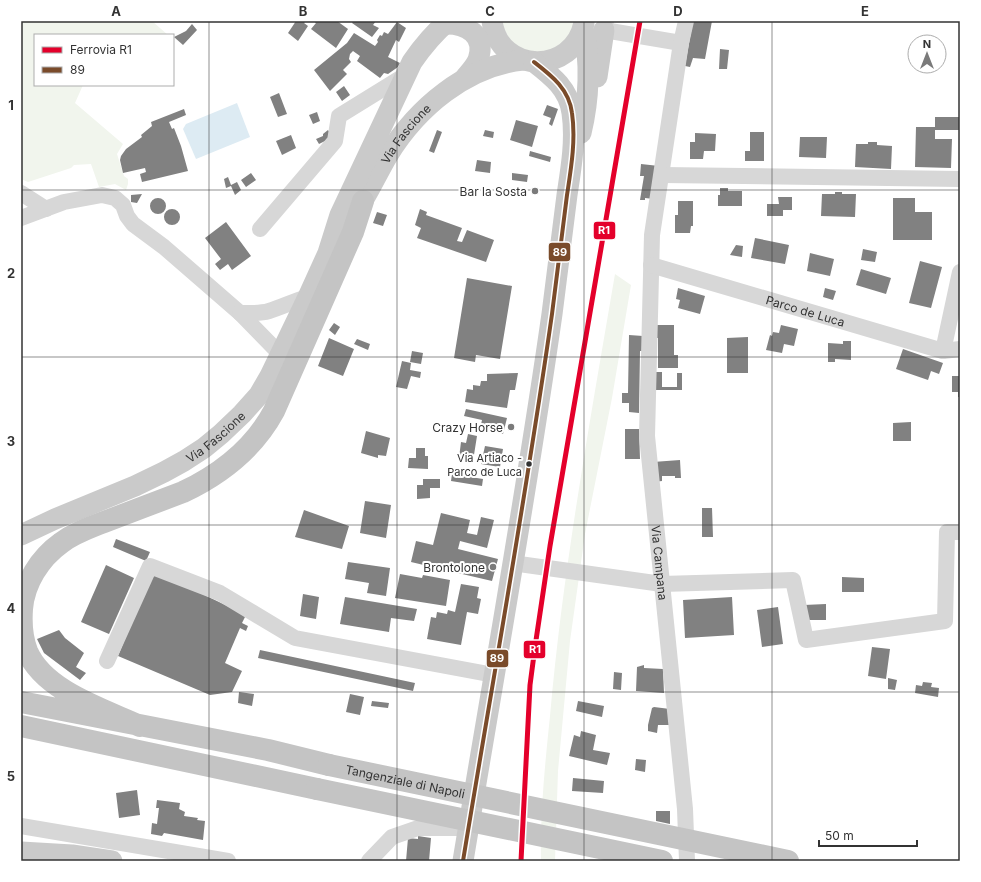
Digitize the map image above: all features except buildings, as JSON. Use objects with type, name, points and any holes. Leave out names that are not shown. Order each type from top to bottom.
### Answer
[{"type":"highway","points":[[140,726],[77,698],[55,684],[42,673],[27,650],[23,637],[21,622],[22,604],[26,589],[39,564],[60,544],[73,535],[196,486],[224,469],[264,429],[274,411],[353,232],[363,201]]},
{"type":"highway","name":"Tangenziale di Napoli","points":[[21,702],[268,750],[329,765],[788,861]]},
{"type":"highway","points":[[21,726],[317,790],[662,861]]},
{"type":"highway","points":[[21,741],[73,737]]},
{"type":"main road","points":[[463,861],[494,675],[522,564],[540,396],[571,168],[573,133],[573,114],[570,100],[562,87],[555,79],[528,61],[512,55],[497,38],[492,21]]},
{"type":"main road","points":[[446,23],[463,26],[471,30],[477,37],[480,45],[480,54],[477,62],[465,78]]},
{"type":"main road","name":"Via Fascione","points":[[22,535],[55,519],[164,472],[204,448],[242,414],[258,395],[281,355],[308,297],[328,253],[340,215],[412,62],[423,46],[446,23]]},
{"type":"main road","points":[[571,168],[584,121],[587,74],[584,23]]},
{"type":"main road","name":"Via Fascione","points":[[328,253],[363,201],[397,141],[440,95],[465,78],[502,63],[528,61],[545,62],[565,54],[573,47],[579,38],[584,23]]},
{"type":"main road","points":[[584,121],[592,102],[605,26]]},
{"type":"main road","points":[[407,74],[411,88],[415,92],[426,97],[440,95]]},
{"type":"main road","points":[[21,852],[72,855],[112,861]]},
{"type":"street","name":"Via Campana","points":[[686,21],[681,43],[652,235],[647,436],[685,809],[687,861]]},
{"type":"street","points":[[605,26],[631,35],[681,43]]},
{"type":"street","points":[[260,229],[335,140],[339,116],[407,74]]},
{"type":"street","points":[[662,175],[960,179]]},
{"type":"street","points":[[21,193],[46,208]]},
{"type":"street","points":[[21,218],[64,202],[102,195],[115,198],[123,205],[127,216],[133,224],[164,247],[240,314],[281,355]]},
{"type":"street","name":"Parco de Luca","points":[[651,265],[943,351],[960,349]]},
{"type":"street","points":[[943,351],[960,272]]},
{"type":"street","points":[[240,314],[255,314],[268,311],[308,297]]},
{"type":"street","points":[[522,564],[662,584],[793,580],[806,640],[945,621],[947,532],[960,532]]},
{"type":"street","points":[[107,661],[150,566],[220,593],[295,638],[494,675]]},
{"type":"street","points":[[21,826],[228,861]]},
{"type":"street","points":[[369,861],[392,838],[418,828],[468,828]]},
{"type":"shaded area","points":[[21,21],[152,21],[167,34],[34,34],[34,86],[83,86],[75,103],[123,144],[117,154],[124,176],[128,179],[128,184],[126,190],[115,184],[99,187],[91,164],[74,165],[71,168],[28,182],[21,179]]},
{"type":"shaded area","points":[[499,21],[577,21],[565,44],[541,55],[516,49]]},
{"type":"shaded area","points":[[237,103],[250,137],[196,159],[183,129],[186,124]]},
{"type":"shaded area","points":[[615,274],[631,285],[612,398],[585,534],[570,641],[558,771],[555,861],[541,861],[541,825],[545,770],[562,605],[578,495]]},
{"type":"rail line","name":"R1","points":[[521,861],[530,685],[535,647],[550,546],[640,21]]},
{"type":"transit line","name":"89","points":[[463,861],[531,451],[552,314],[572,154],[573,123],[570,104],[559,84],[534,62]]},
{"type":"place","name":"Bar la Sosta","points":[[535,191]]},
{"type":"place","name":"Crazy Horse","points":[[511,427]]},
{"type":"place","name":"Via Artiaco - Parco de Luca","points":[[529,464]]},
{"type":"place","name":"Brontolone","points":[[493,567]]}]
